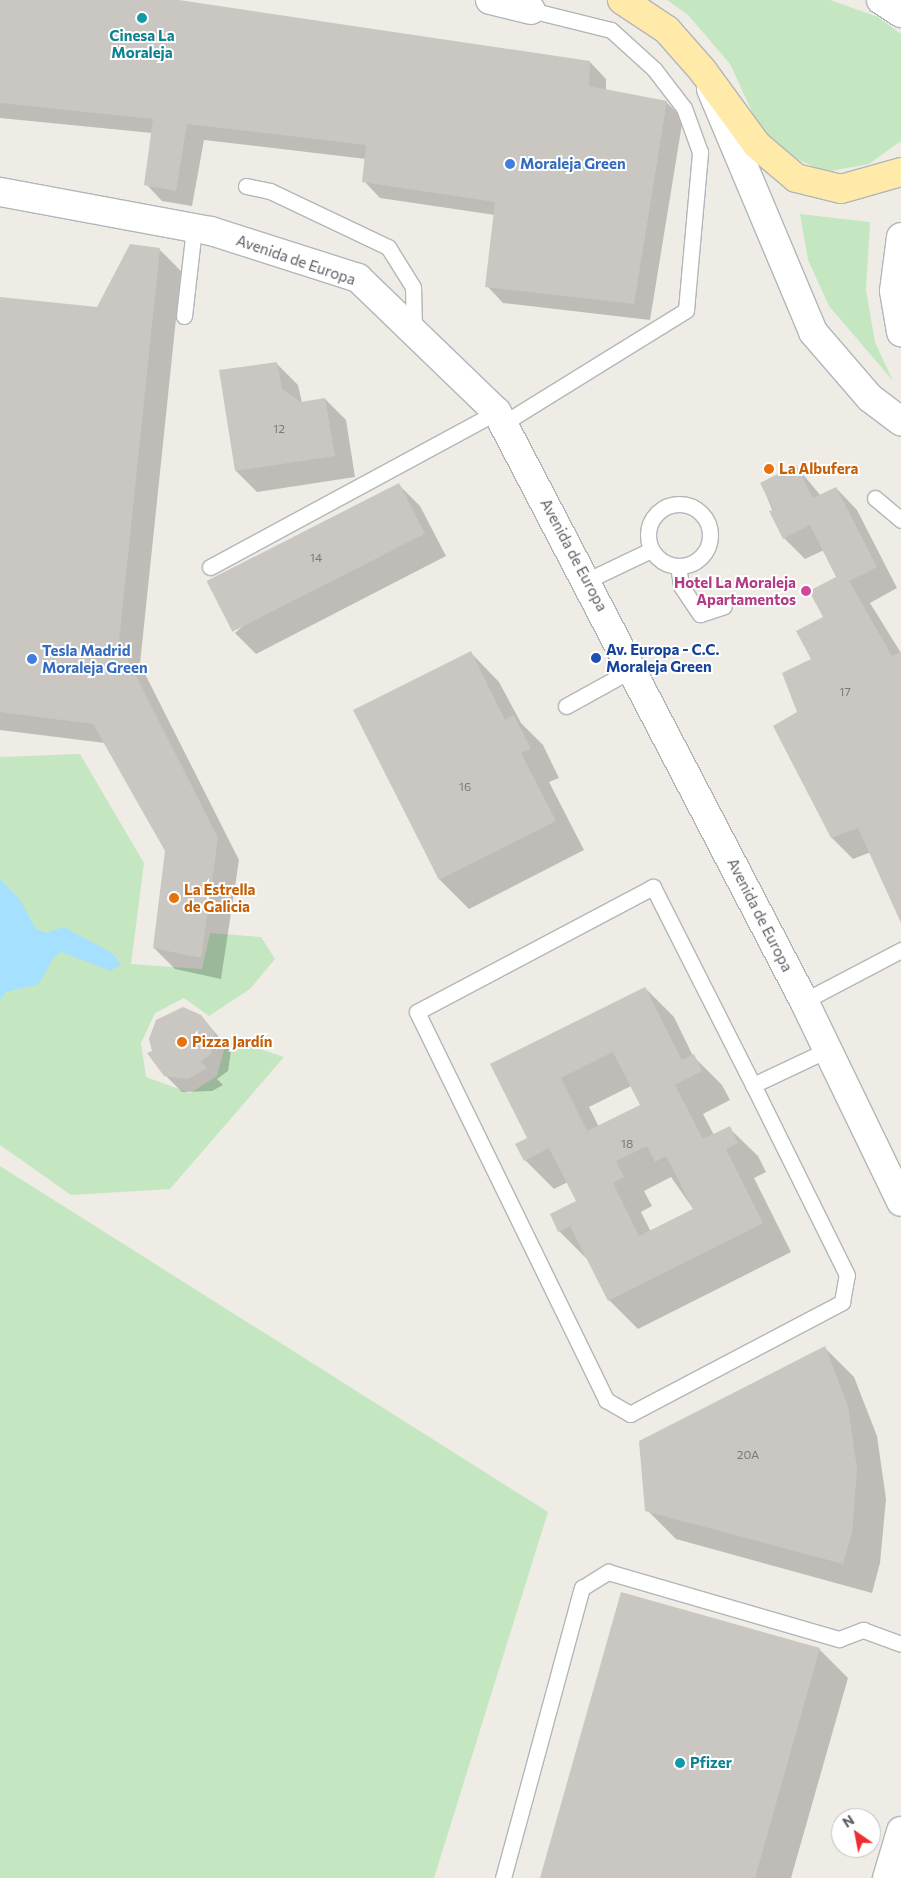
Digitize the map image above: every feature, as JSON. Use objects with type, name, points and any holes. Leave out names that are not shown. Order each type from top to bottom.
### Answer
[{"type":"main road","points":[[622,0],[667,30],[704,71],[757,145],[796,178],[840,189],[901,172]]},
{"type":"street","points":[[490,0],[531,10]]},
{"type":"street","points":[[881,0],[901,13]]},
{"type":"street","points":[[704,71],[813,332],[870,398],[901,421]]},
{"type":"street","name":"Avenida de Europa","points":[[0,192],[194,228],[358,278],[414,329],[500,417],[588,580],[804,1001],[901,1202]]},
{"type":"street","points":[[901,237],[894,291],[901,332]]},
{"type":"street","points":[[887,1878],[901,1831]]},
{"type":"lane","points":[[210,567],[500,417],[686,310],[700,152],[684,108],[654,69],[611,30],[531,10]]},
{"type":"lane","points":[[246,186],[270,191],[388,247],[413,287],[414,329]]},
{"type":"lane","points":[[184,316],[194,228]]},
{"type":"lane","points":[[875,498],[901,520]]},
{"type":"lane","points":[[676,504],[696,508],[708,524],[709,544],[697,560],[678,566],[662,561],[651,550],[648,530],[658,512],[676,504]]},
{"type":"lane","points":[[588,580],[651,550]]},
{"type":"lane","points":[[678,566],[681,586],[700,614],[724,606]]},
{"type":"lane","points":[[566,706],[633,669]]},
{"type":"lane","points":[[653,887],[753,1085],[846,1275],[842,1302],[630,1414],[606,1400],[417,1012],[653,887]]},
{"type":"lane","points":[[804,1001],[901,950]]},
{"type":"lane","points":[[753,1085],[828,1050]]},
{"type":"lane","points":[[503,1878],[582,1588],[608,1572],[839,1639],[863,1630],[901,1644]]},
{"type":"green space","points":[[667,0],[830,0],[878,17],[901,34],[901,141],[869,164],[825,172],[778,150],[755,118],[730,64],[688,15]]},
{"type":"green space","points":[[800,214],[870,222],[866,290],[875,342],[893,381],[829,306],[808,260]]},
{"type":"green space","points":[[80,754],[144,863],[131,964],[202,969],[210,933],[261,937],[275,959],[250,989],[209,1016],[184,998],[155,1013],[141,1043],[146,1077],[190,1093],[217,1076],[227,1038],[284,1057],[170,1189],[71,1195],[0,1145],[0,757]]},
{"type":"green space","points":[[0,1166],[548,1512],[434,1878],[0,1878]]},
{"type":"water","points":[[0,879],[20,900],[36,929],[46,933],[64,927],[112,953],[121,964],[111,971],[61,952],[54,957],[39,984],[6,992],[0,1000]]},
{"type":"building","name":"Moraleja Green","points":[[0,0],[179,0],[590,61],[589,86],[667,101],[634,304],[485,287],[495,202],[362,182],[366,145],[187,124],[176,191],[144,185],[153,119],[0,103]]},
{"type":"building","points":[[130,244],[160,248],[119,642],[218,838],[201,958],[153,948],[165,851],[93,724],[0,712],[0,297],[97,307]]},
{"type":"building","points":[[277,362],[282,389],[301,402],[325,398],[335,456],[235,471],[219,370]]},
{"type":"building","points":[[796,465],[813,498],[836,487],[877,567],[849,581],[892,656],[901,652],[901,923],[858,828],[831,838],[773,726],[797,712],[782,673],[811,659],[796,631],[823,617],[809,591],[836,577],[810,525],[783,539],[769,511],[774,510],[760,483]]},
{"type":"building","points":[[399,483],[425,534],[232,632],[207,581]]},
{"type":"building","points":[[471,651],[505,720],[514,715],[531,749],[521,753],[556,821],[439,880],[353,710]]},
{"type":"building","points":[[645,987],[682,1060],[694,1054],[702,1071],[675,1085],[703,1139],[730,1126],[738,1143],[726,1149],[763,1223],[608,1301],[570,1226],[558,1232],[550,1214],[576,1201],[549,1148],[524,1161],[515,1144],[527,1138],[490,1064]],"holes":[[[613,1052],[640,1105],[587,1131],[561,1078]],[[647,1146],[655,1162],[666,1156],[693,1209],[639,1236],[613,1183],[624,1177],[616,1161]]]},
{"type":"building","name":"Pizza Jardín","points":[[183,1007],[201,1015],[215,1033],[211,1054],[201,1062],[207,1068],[188,1079],[164,1076],[147,1053],[152,1051],[149,1039],[156,1020]]},
{"type":"building","points":[[825,1346],[848,1406],[857,1469],[852,1533],[843,1564],[645,1511],[639,1441]]},
{"type":"building","name":"Pfizer","points":[[621,1592],[820,1648],[755,1878],[540,1878]]},
{"type":"place","name":"Cinesa La Moraleja","points":[[142,18]]},
{"type":"place","name":"Moraleja Green","points":[[510,164]]},
{"type":"place","name":"La Albufera","points":[[769,469]]},
{"type":"place","name":"Hotel La Moraleja Apartamentos","points":[[806,591]]},
{"type":"place","name":"Av. Europa - C.C. Moraleja Green","points":[[596,658]]},
{"type":"place","name":"Tesla Madrid Moraleja Green","points":[[32,659]]},
{"type":"place","name":"La Estrella de Galicia","points":[[174,898]]},
{"type":"place","name":"Pizza Jardín","points":[[182,1042]]},
{"type":"place","name":"Pfizer","points":[[680,1763]]}]
